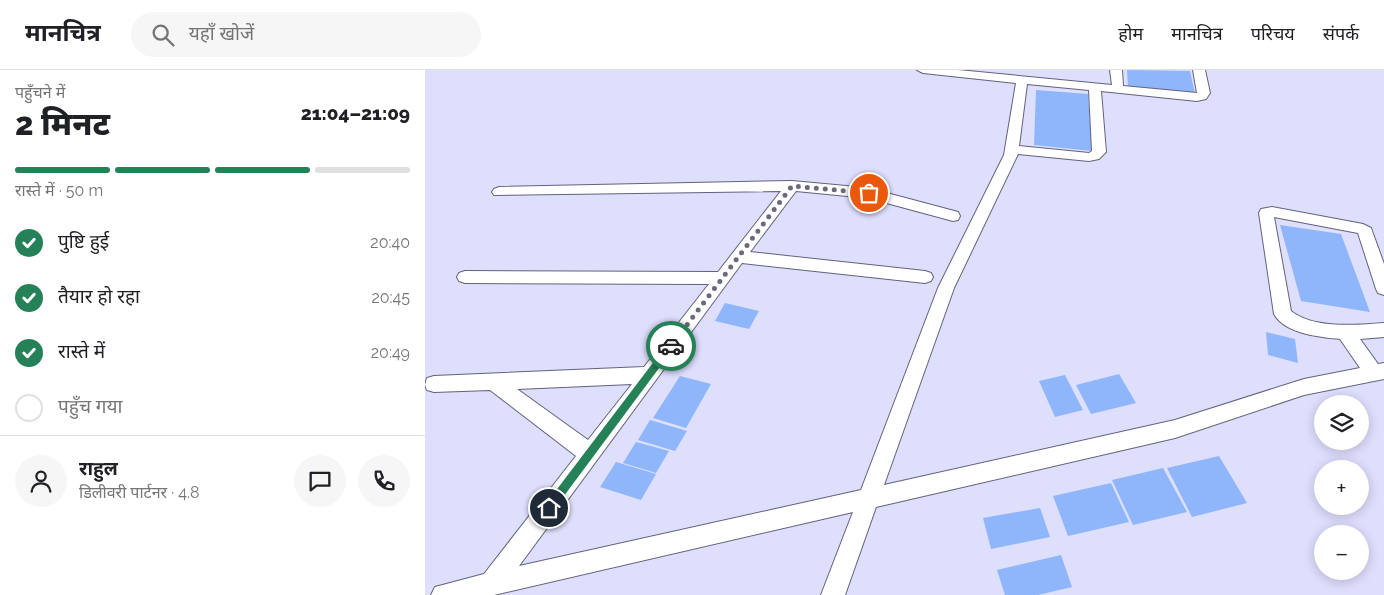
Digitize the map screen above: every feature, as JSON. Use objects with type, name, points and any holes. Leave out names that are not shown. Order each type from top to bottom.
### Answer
[{"type":"street","points":[[923,70],[1015,77],[1095,88],[1197,97],[1202,96],[1204,93],[1199,70]]},
{"type":"street","points":[[1116,70],[1118,90]]},
{"type":"street","points":[[833,595],[946,288],[1011,154],[1015,77]]},
{"type":"street","points":[[1012,149],[1089,156],[1097,154],[1099,152],[1095,88]]},
{"type":"street","points":[[492,584],[792,186]]},
{"type":"street","points":[[499,192],[792,186],[869,193],[953,216]]},
{"type":"street","points":[[1384,289],[1366,232],[1363,229],[1272,212],[1266,213],[1285,318],[1295,323],[1345,332],[1384,330]]},
{"type":"street","points":[[739,258],[925,277]]},
{"type":"street","points":[[465,277],[723,278]]},
{"type":"street","points":[[443,595],[1175,429],[1304,388],[1379,372],[1345,332]]},
{"type":"street","points":[[434,384],[649,375]]},
{"type":"street","points":[[494,382],[589,454]]},
{"type":"building","points":[[1127,70],[1190,71],[1195,94],[1128,87]]},
{"type":"building","points":[[1036,90],[1088,94],[1092,151],[1034,145]]},
{"type":"building","points":[[1280,225],[1341,234],[1370,312],[1301,301]]},
{"type":"building","points":[[725,303],[759,311],[749,329],[715,321]]},
{"type":"building","points":[[1266,332],[1295,339],[1298,363],[1268,355]]},
{"type":"building","points":[[1119,374],[1136,403],[1091,414],[1076,385]]},
{"type":"building","points":[[1065,375],[1083,410],[1055,417],[1039,381]]},
{"type":"building","points":[[680,376],[711,384],[686,428],[653,418]]},
{"type":"building","points":[[650,420],[687,431],[675,451],[638,440]]},
{"type":"building","points":[[636,442],[669,451],[656,473],[623,463]]},
{"type":"building","points":[[1219,456],[1247,503],[1192,517],[1167,468]]},
{"type":"building","points":[[616,462],[656,474],[641,500],[600,487]]},
{"type":"building","points":[[1163,468],[1187,512],[1133,525],[1112,480]]},
{"type":"building","points":[[1111,483],[1129,522],[1068,536],[1053,496]]},
{"type":"building","points":[[1040,508],[1050,537],[991,549],[983,518]]},
{"type":"building","points":[[1061,555],[1072,587],[1038,595],[1005,595],[997,570]]},
{"type":"way so far","points":[[671,346],[792,186],[869,193]]},
{"type":"route","points":[[549,508],[671,346]]}]
